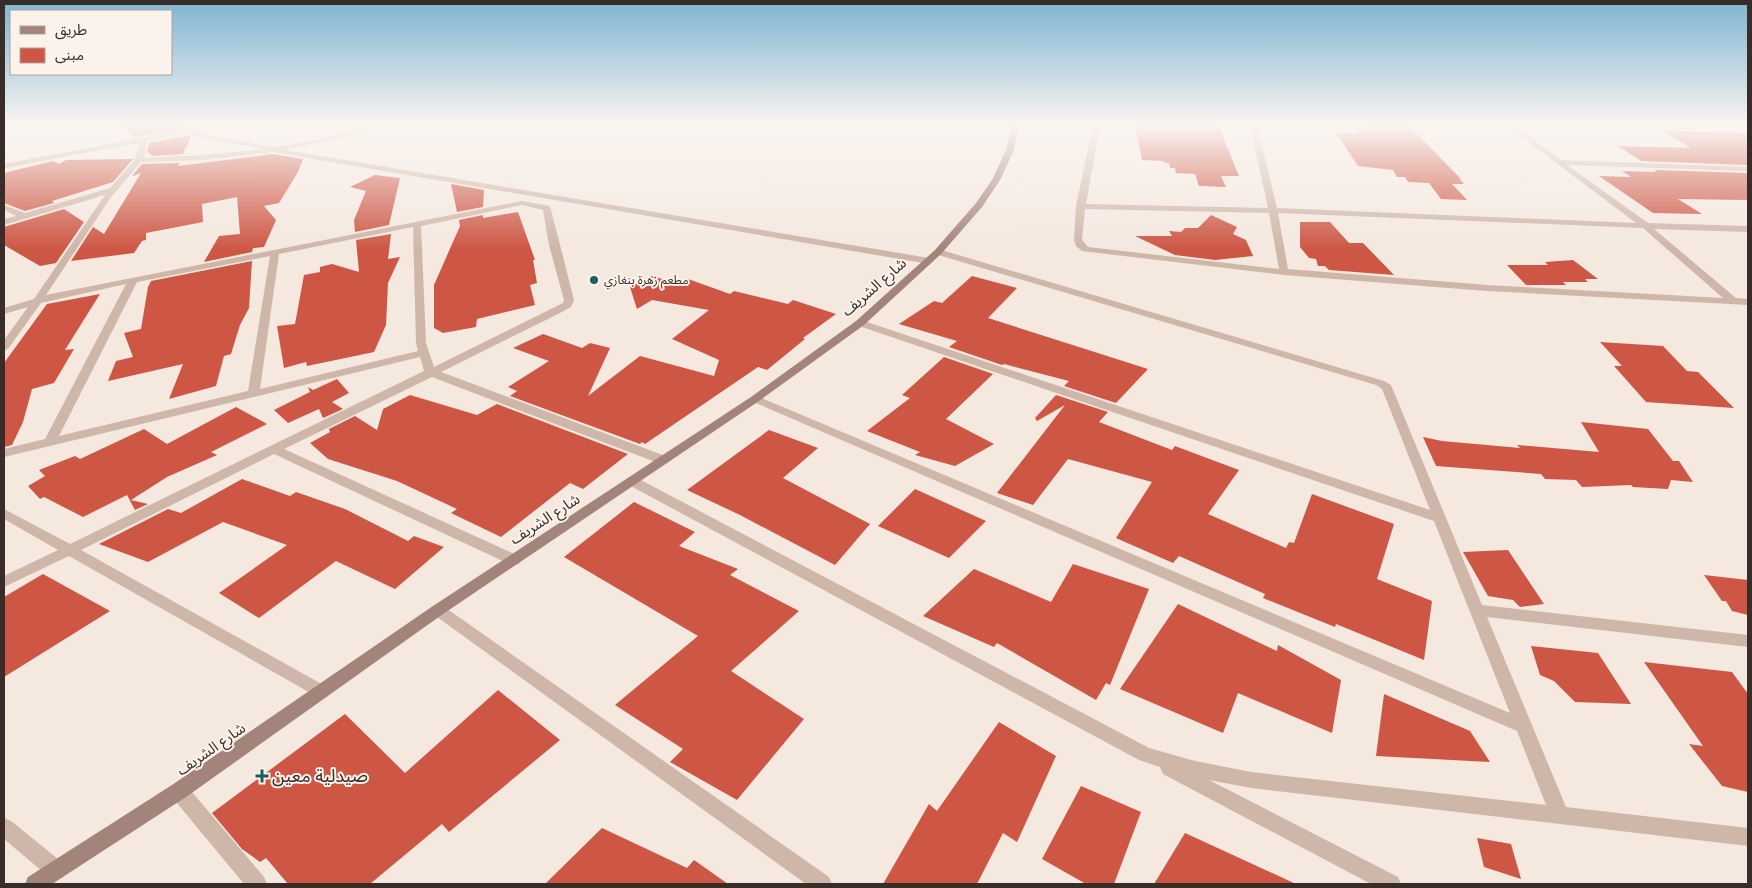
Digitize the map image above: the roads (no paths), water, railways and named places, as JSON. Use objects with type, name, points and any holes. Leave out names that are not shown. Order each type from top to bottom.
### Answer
[{"type":"main road","name":"شارع الشريف","points":[[34,884],[180,791],[438,610],[755,399],[860,323],[934,256],[980,205],[1002,166]]},
{"type":"street","points":[[4,347],[38,301],[113,190],[133,166]]},
{"type":"street","points":[[375,166],[934,256],[1380,383],[1391,393],[1559,814]]},
{"type":"street","points":[[1087,166],[1080,206],[1078,240],[1079,244],[1085,249],[1284,272],[1487,288],[1748,302]]},
{"type":"street","points":[[1263,166],[1284,272]]},
{"type":"street","points":[[1566,166],[1648,227],[1733,301]]},
{"type":"street","points":[[1699,166],[1748,168]]},
{"type":"street","points":[[4,222],[113,190]]},
{"type":"street","points":[[4,311],[57,295],[522,203],[547,208],[554,245],[569,300],[568,305],[562,308],[4,582]]},
{"type":"street","points":[[1080,206],[1180,206],[1648,227],[1748,229]]},
{"type":"street","points":[[4,208],[24,216]]},
{"type":"street","points":[[417,224],[420,343],[430,372]]},
{"type":"street","points":[[253,394],[275,252]]},
{"type":"street","points":[[50,442],[133,280]]},
{"type":"street","points":[[860,323],[1440,518]]},
{"type":"street","points":[[4,453],[424,353]]},
{"type":"street","points":[[430,372],[663,460]]},
{"type":"street","points":[[755,399],[1523,726]]},
{"type":"street","points":[[273,449],[514,560]]},
{"type":"street","points":[[632,481],[1391,884]]},
{"type":"street","points":[[4,513],[321,692]]},
{"type":"street","points":[[438,610],[822,884]]},
{"type":"street","points":[[1476,610],[1748,641]]},
{"type":"street","points":[[1145,755],[1196,769],[1251,780],[1748,837]]},
{"type":"street","points":[[180,791],[257,884]]},
{"type":"street","points":[[4,827],[56,870]]},
{"type":"place","name":"مطعم زهرة بنغازي","points":[[594,280]]},
{"type":"place","name":"صيدلية معين","points":[[262,776]]}]
